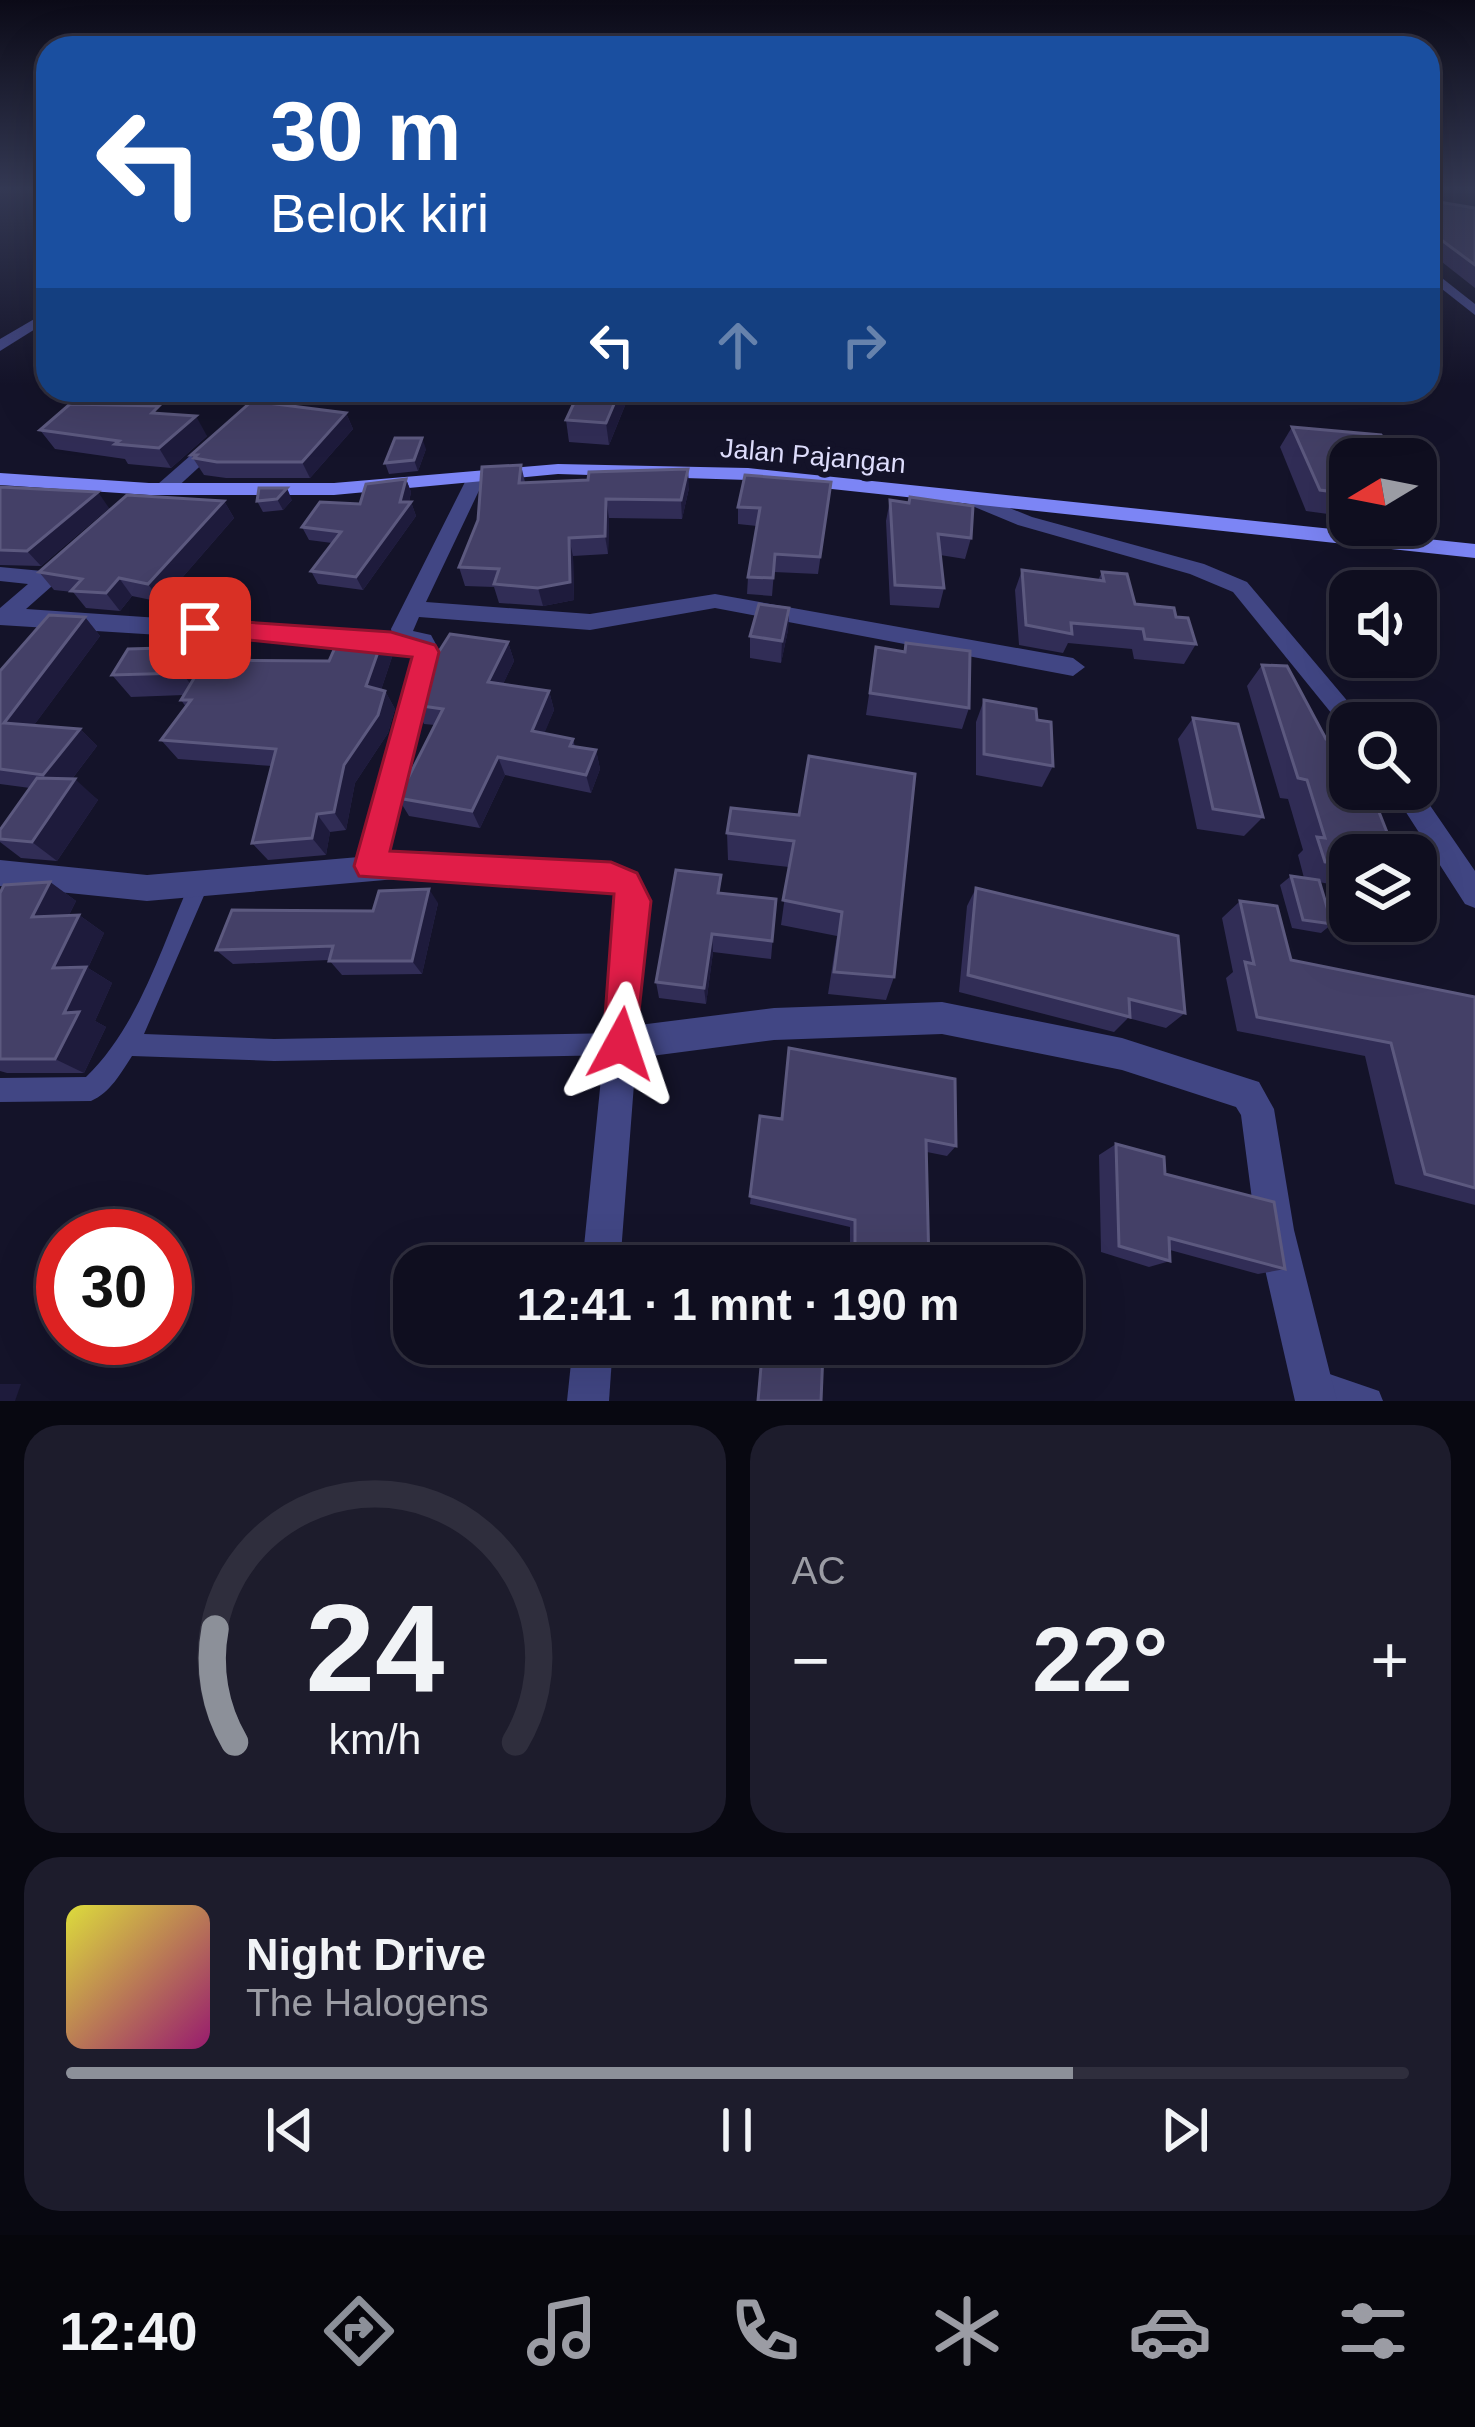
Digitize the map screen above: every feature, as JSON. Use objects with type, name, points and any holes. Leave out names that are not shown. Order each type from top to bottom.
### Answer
[{"type":"main road","name":"Jalan Pajangan","points":[[0,479],[149,494],[334,489],[589,469],[748,474],[1475,551]]},
{"type":"street","points":[[1440,281],[1473,308]]},
{"type":"street","points":[[0,346],[36,323]]},
{"type":"street","points":[[149,494],[260,402]]},
{"type":"street","points":[[370,866],[426,652],[423,641],[400,634],[476,478]]},
{"type":"street","points":[[972,499],[1025,521],[1197,569],[1240,587],[1336,702]]},
{"type":"street","points":[[3,617],[81,549]]},
{"type":"street","points":[[0,574],[47,579]]},
{"type":"street","points":[[414,609],[590,622],[715,601],[1073,667]]},
{"type":"street","points":[[3,617],[391,641],[426,652]]},
{"type":"street","points":[[1418,810],[1475,895]]},
{"type":"street","points":[[0,873],[147,888],[419,864],[611,877],[626,884],[634,901],[603,1245]]},
{"type":"street","points":[[621,1044],[774,1024],[942,1018],[1122,1054],[1240,1090],[1257,1109],[1275,1230],[1314,1392]]},
{"type":"street","points":[[588,1401],[591,1365]]},
{"type":"lane","points":[[0,1090],[91,1089],[126,1046],[199,884]]},
{"type":"lane","points":[[126,1046],[274,1050],[621,1044]]},
{"type":"lane","points":[[1314,1392],[1369,1401]]},
{"type":"building","points":[[251,402],[346,413],[302,462],[217,462],[191,455]]},
{"type":"building","points":[[574,402],[615,402],[606,423],[566,420]]},
{"type":"building","points":[[70,404],[159,406],[152,413],[196,416],[159,448],[40,430]]},
{"type":"building","points":[[1292,427],[1381,435],[1383,438],[1329,438],[1329,491],[1320,490]]},
{"type":"building","points":[[395,438],[422,438],[414,460],[385,463]]},
{"type":"building","points":[[521,465],[519,483],[588,480],[589,472],[688,469],[681,500],[606,499],[605,536],[569,538],[570,582],[538,588],[494,584],[499,569],[459,567],[478,520],[482,467]]},
{"type":"building","points":[[745,475],[831,482],[820,557],[775,554],[773,578],[748,577],[760,508],[738,507]]},
{"type":"building","points":[[406,479],[400,502],[411,502],[356,577],[311,571],[341,532],[302,527],[320,502],[360,504],[366,484]]},
{"type":"building","points":[[0,487],[98,492],[27,551],[0,550]]},
{"type":"building","points":[[259,488],[287,488],[277,499],[257,501]]},
{"type":"building","points":[[127,495],[224,501],[148,584],[119,578],[106,593],[71,591],[82,579],[39,572]]},
{"type":"building","points":[[910,497],[973,506],[971,538],[938,534],[944,588],[895,585],[890,500],[909,503]]},
{"type":"building","points":[[1022,570],[1104,581],[1102,572],[1127,574],[1135,604],[1174,608],[1176,617],[1188,618],[1196,644],[1145,639],[1143,629],[1071,623],[1072,634],[1026,625]]},
{"type":"building","points":[[759,604],[789,608],[782,641],[750,636]]},
{"type":"building","points":[[49,615],[85,617],[4,723],[80,729],[43,775],[0,769],[0,671]]},
{"type":"building","points":[[342,632],[384,635],[366,686],[385,691],[378,715],[344,765],[334,812],[317,814],[312,838],[252,843],[276,749],[161,740],[191,700],[181,700],[205,660],[329,661]]},
{"type":"building","points":[[450,634],[508,642],[488,682],[549,691],[532,731],[573,739],[570,746],[596,750],[586,775],[498,757],[472,811],[398,798],[443,709],[415,705],[421,680]]},
{"type":"building","points":[[906,643],[970,651],[969,708],[870,693],[876,647],[905,652]]},
{"type":"building","points":[[196,647],[182,673],[112,675],[128,649]]},
{"type":"building","points":[[1262,665],[1287,666],[1329,739],[1329,810],[1378,810],[1388,834],[1329,834],[1329,863],[1325,862],[1317,837],[1325,838],[1307,780],[1298,778]]},
{"type":"building","points":[[984,700],[1036,709],[1037,720],[1051,722],[1053,766],[984,754]]},
{"type":"building","points":[[1193,718],[1238,724],[1263,817],[1213,809]]},
{"type":"building","points":[[809,756],[915,774],[894,977],[834,972],[842,912],[783,900],[794,841],[727,833],[731,808],[799,815]]},
{"type":"building","points":[[37,778],[75,779],[32,842],[0,839],[0,830]]},
{"type":"building","points":[[676,870],[721,875],[718,893],[776,899],[772,941],[712,934],[704,988],[656,982]]},
{"type":"building","points":[[1291,876],[1319,880],[1329,914],[1329,924],[1303,920]]},
{"type":"building","points":[[50,882],[32,917],[79,915],[53,968],[86,967],[64,1013],[79,1012],[55,1059],[0,1059],[0,893],[4,885]]},
{"type":"building","points":[[976,888],[1178,936],[1185,1013],[1129,999],[1130,1017],[968,975]]},
{"type":"building","points":[[429,889],[412,961],[329,961],[333,946],[216,950],[232,910],[373,911],[379,891]]},
{"type":"building","points":[[1240,901],[1277,906],[1291,960],[1475,997],[1475,1188],[1425,1174],[1391,1043],[1257,1017],[1245,962],[1254,964]]},
{"type":"building","points":[[789,1048],[955,1079],[956,1146],[926,1140],[928,1245],[855,1245],[855,1220],[750,1196],[760,1116],[782,1119]]},
{"type":"building","points":[[1116,1144],[1164,1157],[1165,1174],[1274,1202],[1285,1269],[1169,1238],[1170,1261],[1119,1246]]},
{"type":"building","points":[[761,1365],[822,1365],[821,1401],[758,1401]]},
{"type":"route","points":[[200,628],[391,641],[426,652],[370,866],[419,864],[611,877],[626,884],[634,901],[621,1044]]}]
